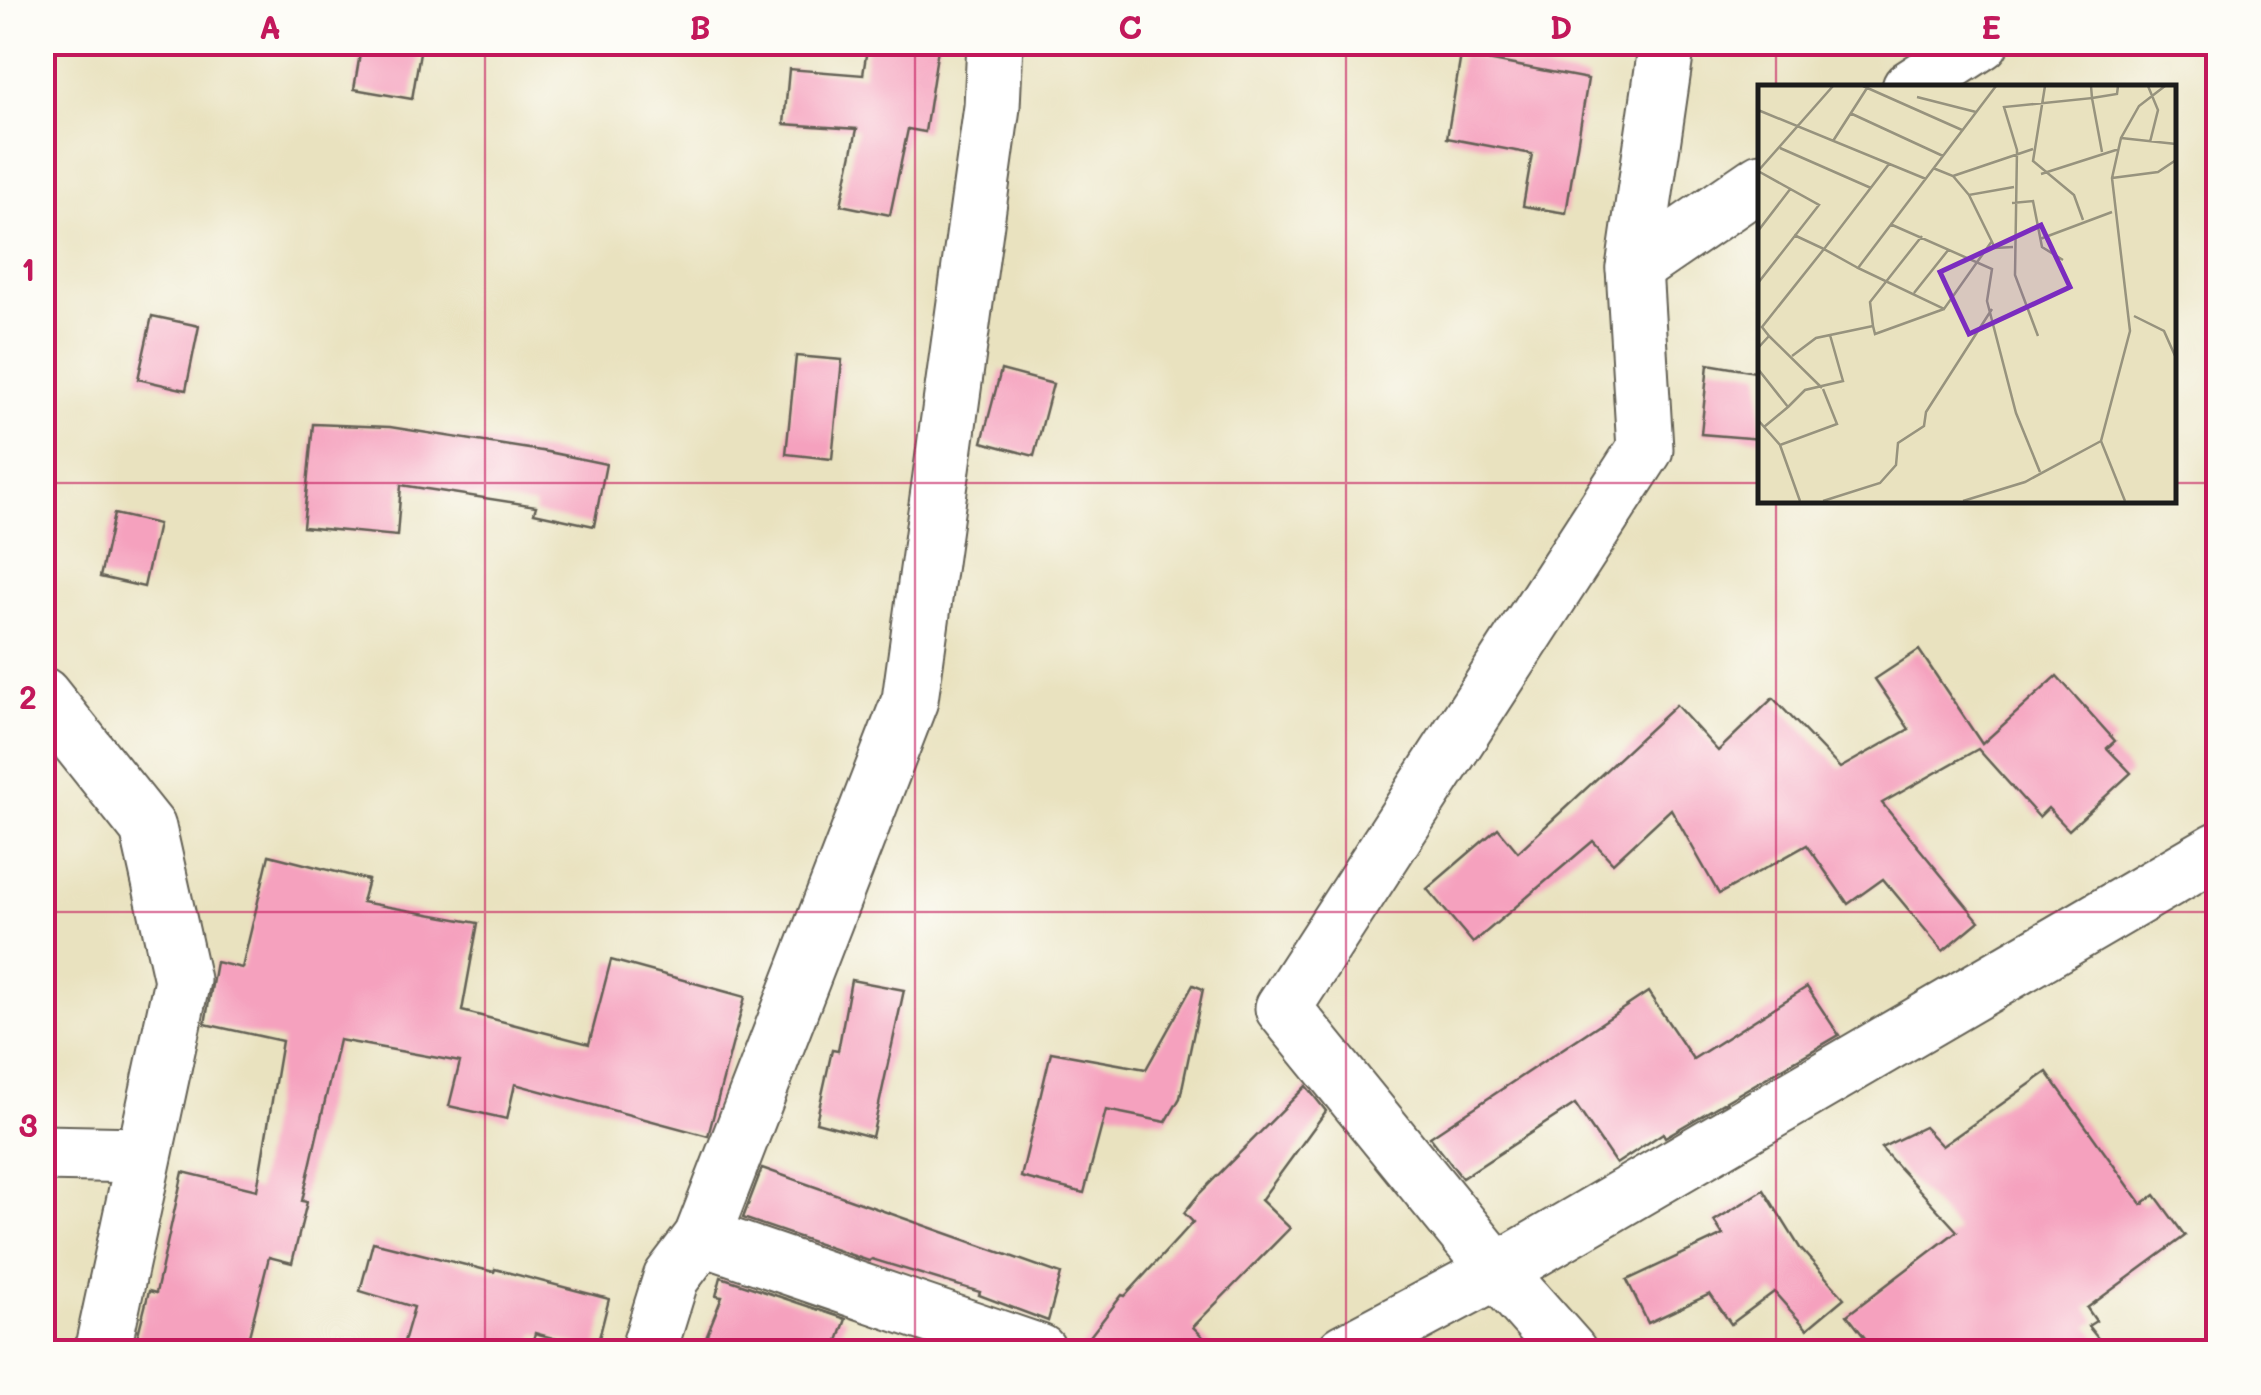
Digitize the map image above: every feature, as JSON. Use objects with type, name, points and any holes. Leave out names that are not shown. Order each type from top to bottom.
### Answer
[{"type":"street","points":[[648,1352],[671,1278],[702,1237],[910,700],[992,108],[995,42]]},
{"type":"street","points":[[1569,1352],[1497,1271],[1283,1008],[1645,449],[1634,268],[1667,42]]},
{"type":"street","points":[[1915,85],[1981,42]]},
{"type":"street","points":[[1634,268],[1758,183]]},
{"type":"street","points":[[42,694],[148,828],[182,980],[102,1352]]},
{"type":"street","points":[[1345,1352],[1497,1271],[2218,850]]},
{"type":"street","points":[[42,1153],[143,1155]]},
{"type":"street","points":[[702,1237],[1039,1352]]},
{"type":"building","points":[[362,42],[420,52],[412,99],[354,89]]},
{"type":"building","points":[[868,42],[939,42],[925,132],[908,129],[890,215],[841,205],[857,129],[784,124],[789,69],[863,75]]},
{"type":"building","points":[[1461,55],[1588,79],[1566,213],[1523,206],[1532,154],[1447,138]]},
{"type":"building","points":[[152,316],[199,326],[186,390],[138,379]]},
{"type":"building","points":[[796,356],[842,360],[832,459],[786,454]]},
{"type":"building","points":[[1708,364],[1758,372],[1758,439],[1701,434]]},
{"type":"building","points":[[1001,370],[1053,384],[1034,456],[982,442]]},
{"type":"building","points":[[313,424],[390,427],[606,464],[594,526],[534,513],[536,506],[401,485],[397,536],[303,527]]},
{"type":"building","points":[[114,514],[158,524],[144,587],[100,577]]},
{"type":"building","points":[[1919,650],[1982,744],[2057,676],[2115,741],[2107,748],[2131,773],[2069,830],[2048,808],[2039,817],[1978,749],[1882,803],[1979,921],[1943,951],[1883,879],[1848,904],[1807,845],[1719,894],[1671,809],[1613,863],[1593,841],[1473,943],[1427,889],[1498,828],[1518,852],[1676,705],[1718,751],[1773,698],[1840,768],[1909,729],[1875,679]]},
{"type":"building","points":[[269,855],[368,880],[362,902],[478,923],[462,1011],[589,1044],[611,960],[745,997],[708,1136],[515,1084],[507,1119],[449,1106],[460,1062],[339,1040],[302,1201],[307,1202],[292,1263],[269,1257],[245,1352],[157,1352],[135,1346],[149,1291],[156,1293],[183,1172],[257,1190],[282,1041],[205,1024],[216,962],[242,968]]},
{"type":"building","points":[[851,980],[904,990],[872,1137],[816,1122],[832,1050],[838,1051]]},
{"type":"building","points":[[1193,985],[1203,989],[1180,1098],[1166,1122],[1106,1110],[1084,1193],[1021,1177],[1051,1052],[1146,1069]]},
{"type":"building","points":[[1807,987],[1839,1035],[1665,1137],[1663,1133],[1616,1164],[1575,1104],[1462,1178],[1430,1137],[1648,992],[1693,1059]]},
{"type":"building","points":[[2047,1072],[2142,1205],[2155,1195],[2185,1236],[2087,1308],[2096,1321],[2088,1326],[2109,1352],[1876,1352],[1847,1315],[1957,1231],[1881,1148],[1924,1127],[1942,1146]]},
{"type":"building","points":[[1306,1086],[1326,1111],[1261,1200],[1290,1228],[1193,1327],[1218,1352],[1078,1352],[1122,1295],[1193,1222],[1184,1213],[1199,1194]]},
{"type":"building","points":[[762,1168],[1061,1274],[1048,1321],[979,1295],[980,1292],[869,1261],[743,1218]]},
{"type":"building","points":[[1764,1190],[1800,1248],[1844,1298],[1807,1329],[1774,1292],[1731,1324],[1710,1294],[1648,1323],[1627,1280],[1723,1235],[1714,1221]]},
{"type":"building","points":[[373,1242],[609,1299],[596,1350],[535,1333],[530,1352],[401,1352],[414,1307],[360,1291]]},
{"type":"building","points":[[721,1277],[846,1319],[834,1352],[700,1352],[722,1297],[716,1296]]}]
